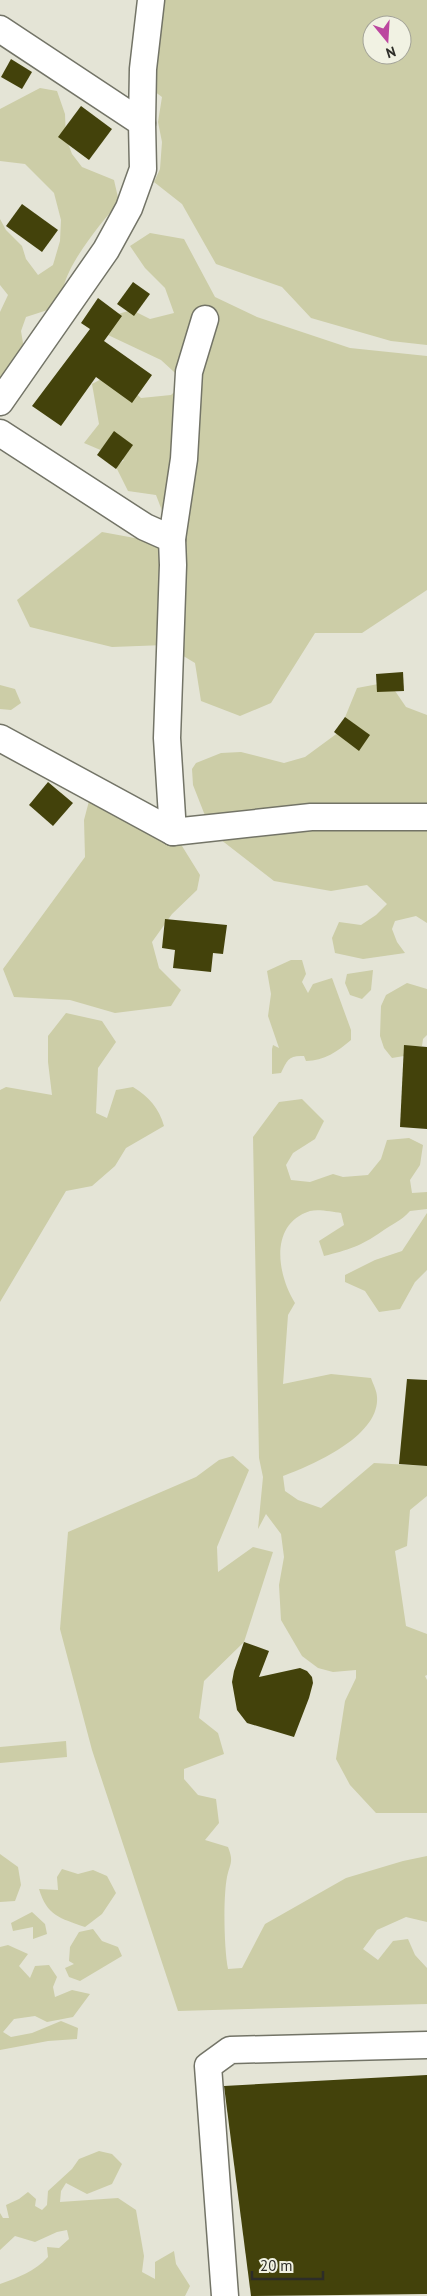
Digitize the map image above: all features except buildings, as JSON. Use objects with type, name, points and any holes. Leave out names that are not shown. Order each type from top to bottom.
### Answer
[{"type":"street","points":[[0,402],[106,250],[129,208],[143,169],[143,69],[152,0]]},
{"type":"street","points":[[0,29],[142,123]]},
{"type":"street","points":[[173,832],[167,738],[173,565],[172,539],[184,459],[189,372],[205,318]]},
{"type":"street","points":[[0,432],[145,527],[172,539]]},
{"type":"street","points":[[0,738],[173,832],[312,817],[427,817]]},
{"type":"street","points":[[225,2296],[208,2066],[230,2050],[427,2045]]},
{"type":"green space","points":[[165,0],[427,0],[427,345],[391,341],[311,318],[282,287],[216,264],[182,204],[154,182],[160,169],[162,142],[158,122],[162,97],[135,77]]},
{"type":"green space","points":[[40,88],[57,91],[65,114],[66,138],[72,154],[82,167],[114,180],[119,202],[87,242],[67,276],[63,293],[63,305],[26,317],[21,331],[24,349],[6,376],[0,379],[0,312],[8,295],[0,285],[0,219],[6,230],[22,246],[26,259],[38,275],[53,265],[60,241],[61,220],[54,193],[25,164],[0,161],[0,109]]},
{"type":"green space","points":[[150,233],[184,239],[215,297],[257,317],[350,348],[427,356],[427,590],[362,633],[315,633],[271,703],[240,716],[201,701],[195,663],[165,645],[112,647],[30,627],[17,600],[102,532],[162,543],[166,521],[156,495],[128,491],[116,467],[124,460],[84,443],[99,424],[92,384],[105,377],[125,384],[141,398],[171,395],[185,382],[161,360],[108,335],[104,318],[132,310],[150,319],[174,313],[165,288],[145,268],[130,246]]},
{"type":"green space","points":[[389,682],[406,707],[427,715],[427,923],[416,916],[395,921],[392,929],[397,942],[405,953],[363,959],[335,953],[332,938],[339,922],[361,925],[376,915],[387,904],[367,885],[331,891],[274,881],[216,836],[193,785],[192,769],[196,763],[221,753],[241,752],[284,763],[305,757],[339,732],[357,688]]},
{"type":"green space","points":[[0,685],[15,689],[21,703],[11,710],[0,709]]},
{"type":"green space","points":[[89,801],[160,821],[182,846],[200,875],[197,890],[172,914],[152,942],[159,968],[181,990],[171,1006],[115,1013],[70,1000],[14,997],[3,969],[85,857],[84,820]]},
{"type":"green space","points":[[291,960],[302,960],[306,974],[302,982],[308,993],[313,984],[332,978],[351,1030],[351,1040],[336,1051],[313,1061],[306,1061],[304,1056],[295,1056],[289,1059],[281,1073],[272,1074],[273,1045],[279,1048],[268,1016],[271,994],[267,971]]},
{"type":"green space","points":[[373,970],[371,990],[362,999],[350,995],[345,983],[347,974]]},
{"type":"green space","points":[[407,983],[427,989],[427,1035],[423,1039],[422,1046],[405,1046],[404,1056],[392,1058],[384,1048],[380,1036],[381,1006],[386,995]]},
{"type":"green space","points":[[66,1013],[102,1021],[116,1042],[98,1068],[96,1113],[107,1118],[116,1090],[133,1087],[153,1104],[164,1126],[126,1148],[115,1166],[92,1186],[66,1191],[0,1302],[0,1090],[6,1087],[52,1095],[48,1062],[48,1036]]},
{"type":"green space","points":[[302,1099],[324,1121],[315,1139],[293,1153],[286,1165],[291,1180],[310,1182],[333,1174],[343,1177],[368,1175],[381,1159],[387,1140],[409,1138],[423,1145],[420,1165],[410,1180],[412,1193],[427,1192],[427,1209],[410,1211],[400,1220],[367,1241],[324,1256],[319,1241],[344,1225],[341,1213],[322,1210],[310,1211],[297,1217],[288,1227],[282,1238],[280,1251],[284,1278],[295,1303],[288,1315],[283,1384],[331,1374],[371,1378],[377,1397],[375,1411],[368,1424],[342,1447],[311,1464],[283,1476],[285,1491],[298,1500],[321,1508],[374,1463],[427,1466],[427,1496],[410,1510],[407,1546],[395,1551],[406,1626],[427,1634],[427,1675],[425,1676],[427,1680],[427,1813],[376,1813],[350,1785],[336,1759],[345,1701],[356,1678],[356,1670],[333,1672],[318,1668],[302,1656],[281,1620],[279,1585],[284,1557],[281,1534],[266,1514],[258,1529],[263,1477],[259,1458],[253,1137],[279,1102]]},
{"type":"green space","points":[[427,1213],[427,1270],[415,1282],[400,1309],[379,1312],[365,1291],[345,1282],[345,1275],[375,1260],[402,1251]]},
{"type":"green space","points":[[233,1456],[249,1470],[217,1547],[218,1572],[253,1547],[273,1552],[244,1642],[204,1681],[199,1718],[218,1733],[224,1754],[184,1769],[184,1779],[198,1795],[216,1799],[219,1823],[205,1840],[228,1847],[231,1856],[226,1886],[225,1910],[228,1969],[242,1968],[265,1924],[346,1878],[427,1856],[427,1922],[406,1917],[377,1930],[363,1949],[378,1960],[393,1941],[408,1939],[415,1955],[427,1968],[427,2004],[178,2011],[92,1750],[60,1629],[68,1532],[196,1477],[219,1460]]},
{"type":"green space","points":[[66,1741],[67,1757],[0,1763],[0,1747]]},
{"type":"green space","points":[[0,1854],[18,1867],[21,1885],[15,1901],[0,1902]]},
{"type":"green space","points":[[62,1869],[78,1874],[93,1870],[107,1876],[116,1893],[102,1914],[85,1927],[68,1921],[50,1911],[42,1898],[39,1889],[58,1890],[57,1877]]},
{"type":"green space","points":[[32,1912],[45,1924],[47,1934],[33,1939],[33,1927],[13,1931],[11,1923]]},
{"type":"green space","points":[[93,1929],[102,1941],[118,1947],[122,1956],[80,1981],[69,1977],[65,1968],[74,1964],[69,1961],[70,1947],[79,1932]]},
{"type":"green space","points":[[8,1945],[28,1954],[19,1966],[30,1978],[35,1966],[49,1965],[57,1977],[53,1987],[55,1997],[72,1990],[90,1994],[73,2017],[47,2022],[35,2016],[14,2019],[3,2032],[11,2037],[32,2033],[61,2021],[78,2028],[77,2039],[48,2041],[0,2050],[0,1947]]},
{"type":"green space","points":[[99,2151],[112,2154],[122,2164],[112,2184],[87,2194],[66,2183],[61,2191],[60,2202],[118,2198],[136,2210],[144,2256],[142,2272],[155,2279],[155,2262],[174,2251],[176,2264],[190,2286],[185,2296],[0,2296],[0,2284],[32,2270],[48,2257],[47,2247],[59,2248],[69,2239],[67,2230],[57,2232],[35,2242],[15,2236],[0,2250],[0,2213],[3,2218],[9,2218],[6,2205],[28,2192],[36,2199],[35,2206],[42,2210],[47,2205],[48,2191],[72,2169],[79,2159]]}]
